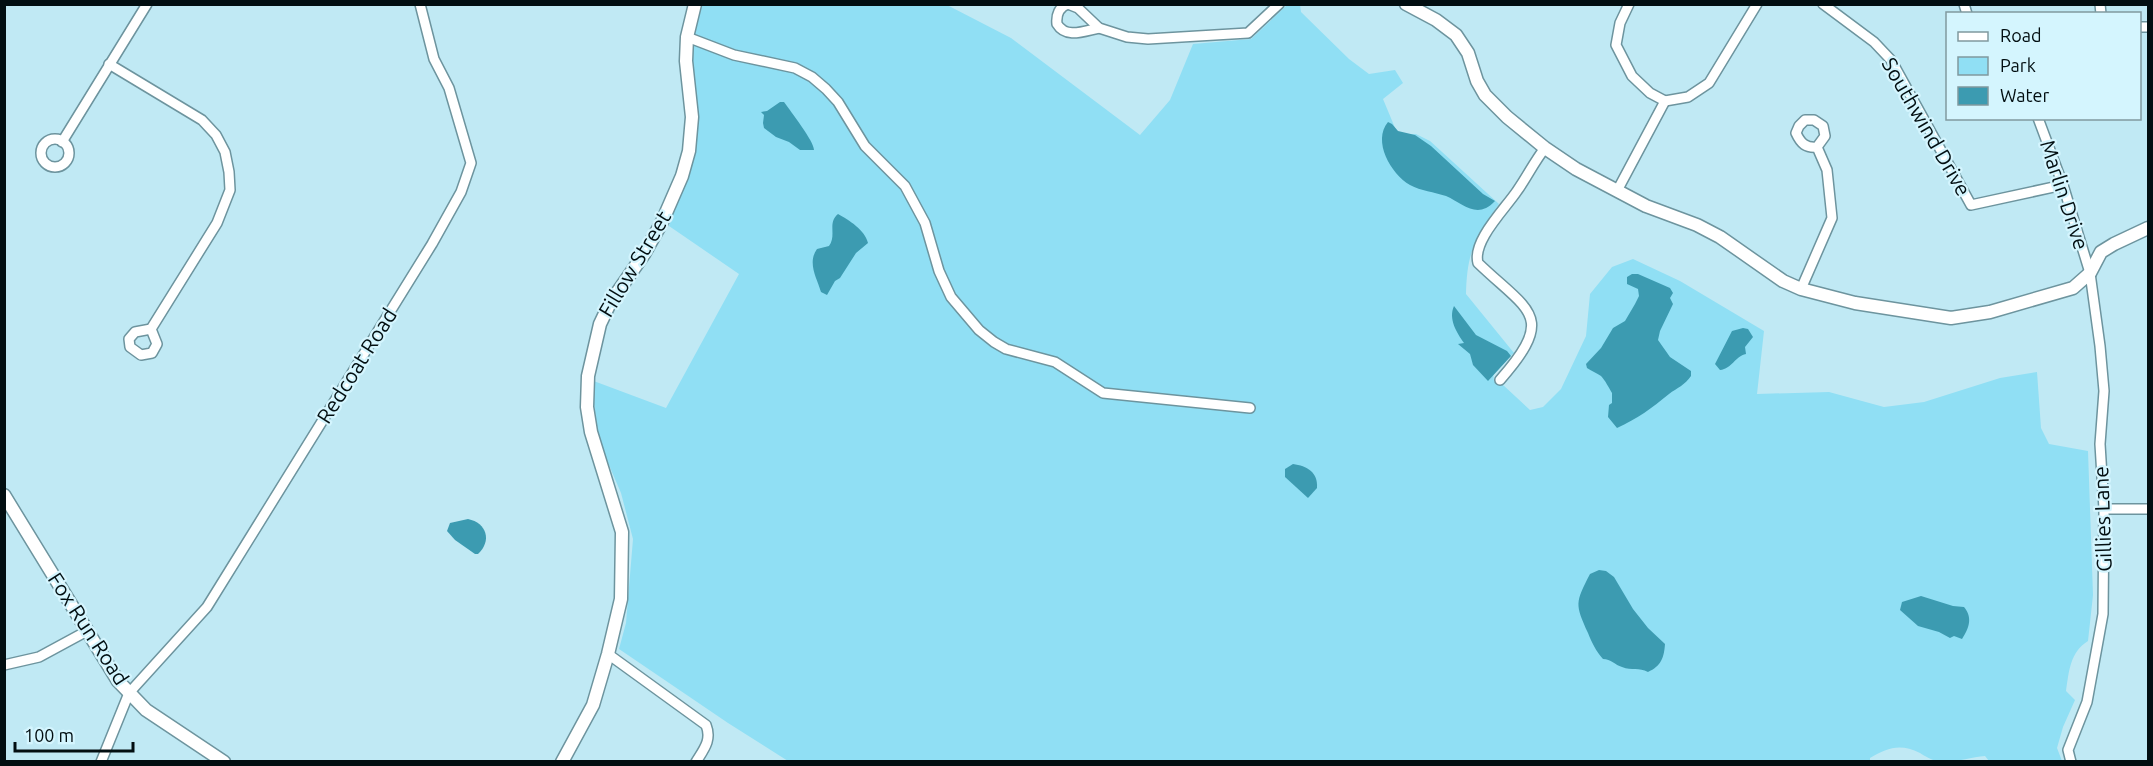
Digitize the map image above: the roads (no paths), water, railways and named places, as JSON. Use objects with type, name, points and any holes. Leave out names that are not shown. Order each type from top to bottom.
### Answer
[{"type":"street","points":[[62,142],[147,4]]},
{"type":"street","name":"Redcoat Road","points":[[129,693],[207,608],[426,254],[461,192],[471,163],[449,88],[434,59],[420,4]]},
{"type":"street","name":"Fillow Street","points":[[562,762],[592,705],[608,654],[621,599],[622,532],[591,432],[587,407],[588,376],[600,324],[609,303],[644,254],[669,208],[689,152],[692,132],[686,61],[687,37],[694,4]]},
{"type":"street","points":[[1099,28],[1067,33],[1058,24],[1058,13],[1068,4],[1078,8],[1099,28],[1138,39],[1248,33],[1279,4]]},
{"type":"street","points":[[1406,4],[1436,20],[1456,35],[1468,53],[1477,81],[1485,95],[1507,117],[1545,148],[1576,169],[1646,206],[1713,233],[1783,281],[1801,289],[1856,303],[1951,318],[1990,312],[2073,288],[2090,273],[2101,252],[2148,228]]},
{"type":"street","points":[[1629,4],[1620,23],[1616,45],[1632,76],[1650,93],[1665,101],[1688,97],[1709,83],[1757,4]]},
{"type":"street","name":"Southwind Drive","points":[[1824,4],[1874,42],[1891,60],[1971,205],[2063,185]]},
{"type":"street","points":[[687,37],[734,56],[795,68],[812,77],[826,89],[838,102],[865,146],[905,186],[925,223],[939,271],[951,297],[979,330],[994,342],[1006,349],[1055,362],[1103,393],[1250,408]]},
{"type":"street","points":[[109,64],[202,120],[216,135],[225,152],[229,175],[230,190],[217,223],[151,329]]},
{"type":"street","points":[[1617,191],[1665,101]]},
{"type":"street","name":"Marlin Drive","points":[[2039,120],[2063,185],[2090,273]]},
{"type":"street","points":[[1801,289],[1832,218],[1827,170],[1817,147]]},
{"type":"street","points":[[1500,380],[1523,351],[1530,338],[1532,324],[1527,311],[1517,297],[1478,263],[1477,253],[1494,221],[1515,195],[1545,148]]},
{"type":"street","name":"Gillies Lane","points":[[2071,762],[2068,750],[2087,702],[2103,614],[2104,509],[2100,444],[2104,391],[2090,273]]},
{"type":"street","name":"Fox Run Road","points":[[4,495],[108,667],[129,693],[154,716],[224,762]]},
{"type":"street","points":[[2104,509],[2148,509]]},
{"type":"street","points":[[4,665],[39,657],[87,631]]},
{"type":"street","points":[[608,654],[706,725],[709,732],[708,743],[696,762]]},
{"type":"street","points":[[101,762],[129,693]]},
{"type":"water","points":[[780,102],[784,102],[797,119],[814,150],[800,150],[764,128],[764,115],[761,112],[767,111]]},
{"type":"water","points":[[1388,122],[1398,131],[1415,135],[1431,146],[1483,194],[1495,201],[1482,209],[1470,209],[1446,196],[1414,187],[1403,180],[1390,165],[1383,147],[1382,138]]},
{"type":"water","points":[[838,214],[852,222],[868,243],[856,253],[827,295],[821,292],[813,260],[817,249],[829,246],[833,221]]},
{"type":"water","points":[[1638,274],[1670,288],[1673,293],[1670,298],[1673,304],[1658,340],[1670,357],[1691,371],[1691,376],[1684,384],[1650,409],[1617,428],[1608,417],[1612,393],[1601,376],[1587,368],[1586,364],[1601,348],[1613,328],[1625,321],[1635,304],[1639,296],[1638,289],[1627,284],[1627,277]]},
{"type":"water","points":[[1454,306],[1476,335],[1507,351],[1511,356],[1488,381],[1473,365],[1470,354],[1458,344],[1464,343],[1453,321]]},
{"type":"water","points":[[1748,329],[1753,337],[1745,347],[1746,354],[1720,370],[1715,364],[1732,331]]},
{"type":"water","points":[[1293,464],[1307,468],[1316,478],[1317,488],[1308,498],[1285,477],[1285,469]]},
{"type":"water","points":[[468,519],[480,524],[485,533],[485,544],[478,554],[455,540],[447,531],[450,523]]},
{"type":"water","points":[[1599,570],[1606,571],[1614,577],[1633,609],[1665,644],[1661,661],[1648,672],[1626,668],[1603,659],[1593,644],[1581,616],[1579,598],[1590,574]]},
{"type":"water","points":[[1921,596],[1964,607],[1969,623],[1962,639],[1954,636],[1950,638],[1918,626],[1900,610],[1902,602]]}]
